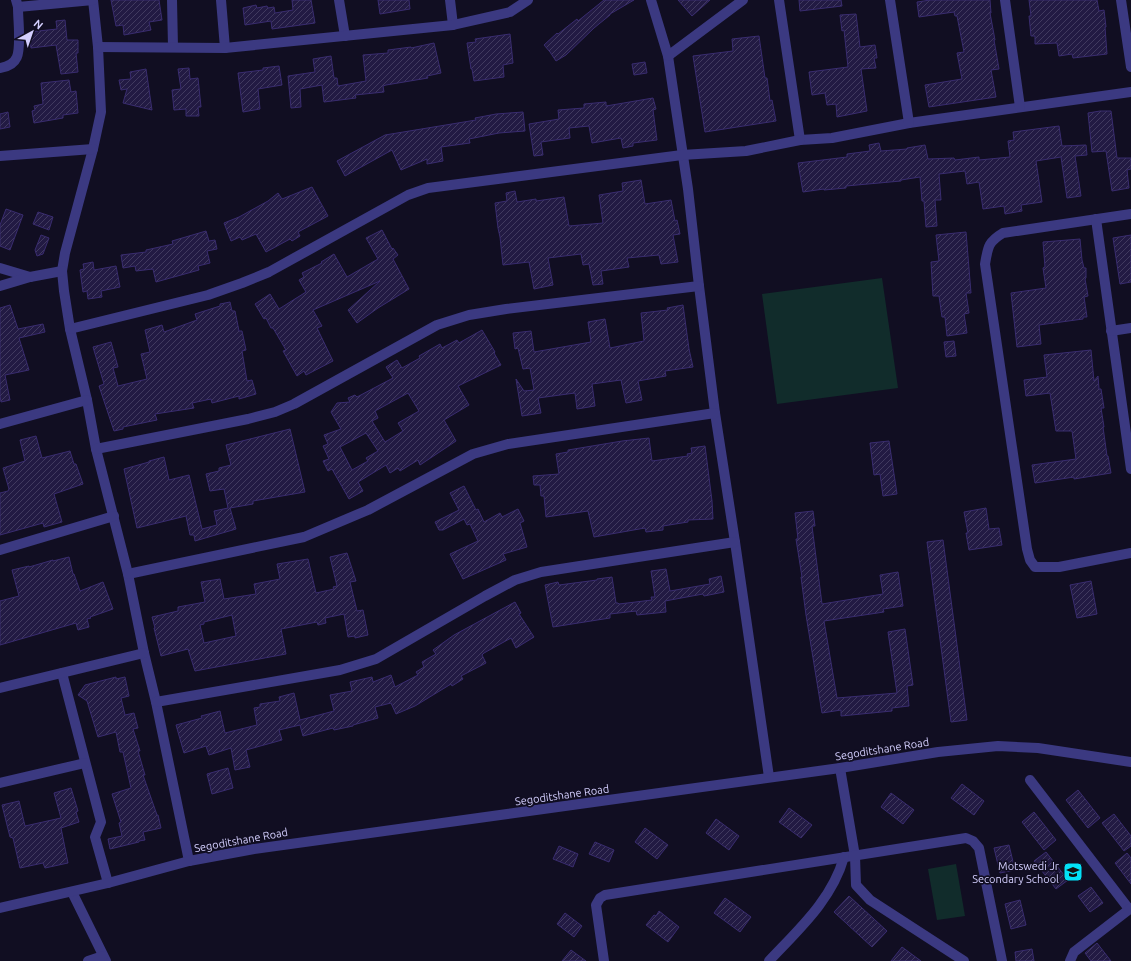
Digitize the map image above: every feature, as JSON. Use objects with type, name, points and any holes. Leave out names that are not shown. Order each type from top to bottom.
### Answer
[{"type":"street","points":[[0,68],[6,67],[14,62],[19,54],[17,4],[93,0],[98,47],[101,112],[62,271],[70,329],[87,400],[96,449],[128,574],[189,861]]},
{"type":"street","points":[[172,0],[173,47]]},
{"type":"street","points":[[221,0],[225,48]]},
{"type":"street","points":[[339,0],[345,36]]},
{"type":"street","points":[[450,0],[453,25]]},
{"type":"street","points":[[98,47],[225,48],[453,25],[510,12],[528,0]]},
{"type":"street","points":[[651,0],[668,56],[688,189],[715,413],[769,777]]},
{"type":"street","points":[[668,56],[743,0]]},
{"type":"street","points":[[779,0],[800,140]]},
{"type":"street","points":[[890,0],[909,123]]},
{"type":"street","points":[[1005,0],[1020,107]]},
{"type":"street","points":[[1120,0],[1131,67]]},
{"type":"street","points":[[70,329],[208,294],[242,283],[269,272],[408,195],[428,188],[682,155],[746,151],[800,140],[832,138],[909,123],[1131,92]]},
{"type":"street","points":[[0,156],[93,149]]},
{"type":"street","points":[[1131,214],[1003,233],[994,238],[989,246],[985,264],[1030,560],[1035,567],[1054,567],[1131,553]]},
{"type":"street","points":[[1096,219],[1131,470]]},
{"type":"street","points":[[0,268],[30,277]]},
{"type":"street","points":[[0,286],[30,277],[62,271]]},
{"type":"street","points":[[96,449],[248,419],[275,412],[294,404],[437,325],[469,315],[506,309],[699,286]]},
{"type":"street","points":[[1112,331],[1131,328]]},
{"type":"street","points":[[0,424],[87,400]]},
{"type":"street","points":[[128,574],[304,537],[368,510],[473,454],[508,444],[715,413]]},
{"type":"street","points":[[0,550],[114,516]]},
{"type":"street","points":[[156,702],[340,670],[376,659],[515,580],[541,572],[735,542]]},
{"type":"street","points":[[0,688],[144,653]]},
{"type":"street","points":[[62,673],[101,822],[94,837],[108,883]]},
{"type":"street","name":"Segoditshane Road","points":[[0,908],[72,892],[189,861],[254,849],[840,768],[938,752],[998,746],[1038,748],[1131,762]]},
{"type":"street","points":[[0,784],[85,762]]},
{"type":"street","points":[[840,768],[855,856],[856,885],[870,900],[964,961]]},
{"type":"street","points":[[1030,780],[1130,908],[1074,952],[1070,961]]},
{"type":"street","points":[[604,961],[596,905],[600,898],[605,895],[966,838],[979,848],[1002,961]]},
{"type":"street","points":[[769,961],[803,925],[831,889],[840,871],[844,857]]},
{"type":"street","points":[[72,892],[104,959],[88,961]]},
{"type":"green space","points":[[882,278],[898,388],[777,404],[762,294]]},
{"type":"green space","points":[[956,864],[965,916],[937,920],[928,869]]},
{"type":"building","points":[[111,0],[159,0],[162,20],[149,22],[151,30],[124,35],[123,25],[116,26]]},
{"type":"building","points":[[292,0],[311,0],[315,23],[272,29],[271,21],[245,25],[243,8],[256,5],[257,8],[267,6],[268,8],[274,7],[275,13],[293,10]]},
{"type":"building","points":[[378,0],[409,0],[410,9],[380,14]]},
{"type":"building","points":[[604,0],[634,0],[610,14],[566,55],[556,61],[544,45],[557,33],[558,34],[577,19],[578,21]]},
{"type":"building","points":[[678,0],[710,0],[692,16]]},
{"type":"building","points":[[799,0],[841,0],[842,6],[800,11]]},
{"type":"building","points":[[930,0],[990,0],[990,13],[999,69],[991,70],[996,97],[929,107],[925,85],[962,79],[957,53],[964,52],[957,16],[955,16],[954,12],[919,17],[917,2]]},
{"type":"building","points":[[1029,0],[1097,0],[1099,11],[1104,10],[1107,54],[1073,58],[1072,54],[1059,56],[1057,43],[1035,44],[1035,36],[1031,36]]},
{"type":"building","points":[[856,14],[860,47],[875,45],[877,58],[874,58],[876,68],[861,69],[867,111],[837,117],[836,104],[827,105],[825,93],[812,95],[809,72],[848,67],[844,30],[842,31],[840,15]]},
{"type":"building","points":[[65,20],[67,40],[78,40],[78,53],[76,53],[78,72],[61,74],[56,45],[31,48],[29,32],[57,29],[56,21]]},
{"type":"building","points":[[510,34],[513,63],[503,65],[504,77],[474,81],[467,43],[476,42],[475,39]]},
{"type":"building","points":[[759,36],[765,78],[767,78],[770,101],[772,100],[776,121],[705,132],[693,56],[733,51],[732,39]]},
{"type":"building","points":[[434,43],[441,73],[427,76],[428,78],[383,86],[384,92],[355,95],[356,98],[324,102],[322,85],[300,89],[301,107],[291,108],[288,76],[315,72],[313,59],[331,56],[334,78],[337,78],[338,86],[366,81],[363,55],[388,53],[388,50],[411,48]]},
{"type":"building","points":[[645,62],[647,73],[634,75],[632,64]]},
{"type":"building","points":[[279,66],[282,85],[258,89],[260,109],[243,112],[238,73],[263,70],[263,68]]},
{"type":"building","points":[[189,68],[190,79],[198,78],[201,107],[198,107],[199,116],[186,116],[186,109],[174,110],[172,90],[181,89],[178,69]]},
{"type":"building","points":[[146,69],[152,110],[123,103],[127,89],[121,90],[119,80],[131,79],[130,72]]},
{"type":"building","points":[[69,80],[71,92],[76,91],[78,113],[63,115],[63,118],[34,123],[32,111],[35,110],[34,106],[43,104],[41,83]]},
{"type":"building","points":[[653,98],[656,109],[653,110],[657,140],[633,143],[633,146],[623,148],[621,138],[592,143],[589,126],[569,128],[570,138],[541,142],[543,155],[534,156],[529,124],[559,119],[558,110],[584,108],[584,104],[606,102],[606,106]]},
{"type":"building","points":[[1111,111],[1117,158],[1131,158],[1131,169],[1127,170],[1129,188],[1112,191],[1106,151],[1092,152],[1088,113]]},
{"type":"building","points":[[8,112],[10,127],[0,129],[0,114]]},
{"type":"building","points":[[523,112],[525,131],[499,133],[469,139],[470,143],[441,147],[443,161],[427,164],[427,159],[401,170],[392,150],[345,176],[337,161],[385,135],[476,120],[475,118],[496,114]]},
{"type":"building","points":[[1059,126],[1062,146],[1086,145],[1087,155],[1075,156],[1081,196],[1067,198],[1061,157],[1036,161],[1042,202],[1021,205],[1022,211],[1005,214],[1004,206],[983,209],[979,182],[967,184],[965,171],[939,174],[941,200],[935,200],[937,226],[926,227],[920,177],[901,181],[803,192],[798,163],[847,157],[847,154],[870,151],[869,145],[879,143],[881,151],[907,149],[925,145],[928,159],[954,158],[955,160],[979,157],[979,160],[1010,157],[1008,141],[1014,140],[1013,132]]},
{"type":"building","points":[[641,180],[645,204],[671,200],[675,221],[677,220],[680,234],[673,235],[678,262],[661,264],[659,255],[627,258],[629,267],[601,271],[603,284],[593,285],[589,264],[583,265],[581,254],[548,258],[553,285],[534,289],[529,262],[503,265],[495,203],[507,201],[506,193],[515,191],[517,202],[564,197],[569,226],[603,223],[599,195],[623,191],[622,183]]},
{"type":"building","points":[[312,187],[328,216],[298,232],[300,236],[292,241],[290,239],[266,252],[256,234],[242,240],[240,237],[231,241],[224,223],[239,217],[268,201],[278,193],[282,199]]},
{"type":"building","points":[[6,209],[23,215],[10,250],[0,246],[0,225]]},
{"type":"building","points":[[38,212],[53,217],[49,230],[33,224]]},
{"type":"building","points":[[382,230],[392,249],[393,248],[398,255],[393,259],[409,289],[357,323],[348,310],[380,281],[313,310],[322,326],[317,328],[333,361],[306,375],[304,371],[297,376],[283,351],[286,350],[273,328],[271,328],[266,318],[264,319],[255,304],[270,294],[279,309],[306,292],[299,280],[304,277],[302,273],[322,263],[321,262],[334,254],[347,277],[378,259],[366,238]]},
{"type":"building","points":[[206,231],[209,241],[215,240],[217,249],[207,251],[210,263],[198,266],[199,270],[156,282],[153,269],[136,271],[135,266],[123,268],[121,255],[146,252],[146,250],[173,244],[172,241]]},
{"type":"building","points":[[966,232],[971,293],[966,293],[969,313],[964,314],[967,333],[947,336],[945,317],[942,317],[939,296],[933,296],[931,262],[939,261],[936,235]]},
{"type":"building","points":[[41,235],[49,238],[43,254],[37,256],[35,250]]},
{"type":"building","points":[[1131,235],[1131,282],[1120,284],[1113,238]]},
{"type":"building","points":[[1080,239],[1082,260],[1084,268],[1086,268],[1085,279],[1088,296],[1084,297],[1087,317],[1083,317],[1083,319],[1039,325],[1041,344],[1017,347],[1011,293],[1046,288],[1043,268],[1045,267],[1043,242]]},
{"type":"building","points":[[93,262],[94,270],[116,266],[120,287],[101,291],[102,297],[88,299],[87,291],[83,292],[80,270],[84,269],[83,264]]},
{"type":"building","points":[[230,302],[232,311],[235,311],[239,331],[242,331],[246,350],[242,351],[247,381],[252,380],[256,394],[239,399],[239,396],[212,403],[211,399],[192,403],[194,408],[155,414],[157,420],[123,427],[123,429],[114,431],[99,386],[104,384],[93,347],[111,342],[118,367],[113,368],[118,386],[147,379],[141,354],[150,352],[145,330],[162,325],[164,332],[197,320],[195,314],[220,306],[220,304]]},
{"type":"building","points":[[10,305],[18,329],[43,324],[45,332],[19,338],[29,370],[5,375],[10,400],[1,402],[0,308]]},
{"type":"building","points":[[683,305],[693,367],[665,371],[666,376],[638,381],[642,400],[626,403],[621,380],[592,384],[595,406],[577,409],[575,393],[538,398],[541,413],[522,416],[516,379],[524,391],[534,390],[530,368],[523,369],[518,348],[515,349],[513,333],[531,331],[534,352],[591,342],[588,322],[605,319],[610,348],[644,341],[641,313],[668,310],[667,308]]},
{"type":"building","points":[[482,330],[501,365],[458,386],[469,405],[444,420],[456,441],[420,465],[418,460],[400,471],[398,468],[390,473],[386,465],[358,482],[363,491],[349,499],[332,469],[328,471],[323,461],[329,459],[323,446],[328,444],[324,435],[341,429],[331,412],[337,403],[350,402],[348,398],[355,395],[357,397],[393,378],[386,367],[397,360],[402,368],[440,344],[442,348],[457,340],[459,343]],"holes":[[[408,393],[419,411],[398,423],[403,431],[385,442],[372,421],[378,418],[375,411]],[[366,433],[378,451],[366,458],[368,461],[352,470],[340,447]]]},
{"type":"building","points":[[954,341],[956,356],[946,357],[944,342]]},
{"type":"building","points":[[1091,350],[1094,381],[1098,376],[1099,389],[1101,389],[1104,408],[1101,408],[1103,427],[1111,473],[1035,483],[1032,465],[1076,459],[1072,431],[1056,431],[1050,393],[1026,396],[1024,380],[1047,377],[1044,355]]},
{"type":"building","points":[[290,429],[305,492],[253,501],[253,504],[230,508],[236,529],[195,541],[194,535],[190,535],[186,516],[137,528],[124,469],[164,457],[169,480],[189,475],[202,529],[217,525],[214,511],[228,508],[224,489],[210,491],[206,474],[219,471],[219,468],[231,465],[226,445]]},
{"type":"building","points":[[36,436],[42,458],[70,451],[83,484],[54,494],[62,522],[44,527],[43,523],[0,535],[0,493],[8,491],[9,489],[3,468],[25,461],[20,440]]},
{"type":"building","points":[[649,438],[652,461],[688,456],[687,454],[692,453],[691,448],[705,446],[713,519],[688,520],[688,522],[663,526],[663,530],[646,532],[645,528],[594,537],[588,511],[546,517],[544,496],[541,496],[540,485],[534,485],[533,476],[559,474],[556,454],[568,452],[568,450]]},
{"type":"building","points":[[889,441],[897,494],[883,496],[880,474],[874,475],[870,443]]},
{"type":"building","points":[[464,486],[484,522],[500,513],[502,517],[518,509],[524,521],[520,523],[527,547],[503,554],[506,560],[463,579],[450,554],[478,541],[470,524],[467,525],[464,519],[443,530],[439,530],[435,522],[459,510],[450,493]]},
{"type":"building","points":[[986,508],[989,529],[999,528],[1002,545],[969,550],[966,533],[968,533],[964,512]]},
{"type":"building","points":[[813,511],[815,526],[812,526],[822,604],[883,594],[880,575],[898,572],[903,606],[883,609],[884,612],[824,621],[837,698],[897,693],[888,632],[905,629],[913,685],[907,686],[909,706],[892,708],[892,711],[841,716],[841,710],[822,713],[806,615],[796,539],[798,539],[795,513]]},
{"type":"building","points":[[943,540],[967,720],[951,722],[927,542]]},
{"type":"building","points":[[347,553],[356,581],[350,582],[357,611],[363,610],[368,635],[355,638],[355,636],[348,637],[344,614],[325,618],[326,623],[318,625],[317,622],[281,629],[286,654],[195,671],[188,649],[161,656],[152,617],[178,611],[178,607],[205,602],[201,582],[220,579],[224,599],[256,594],[254,584],[280,579],[277,564],[308,559],[316,593],[334,589],[333,587],[337,586],[330,557]],"holes":[[[232,615],[236,636],[204,643],[200,625],[204,624],[204,622]]]},
{"type":"building","points":[[69,557],[73,574],[80,591],[103,582],[113,609],[87,619],[89,627],[78,630],[76,623],[0,645],[0,601],[19,596],[12,570]]},
{"type":"building","points":[[666,569],[670,591],[710,584],[709,579],[721,576],[724,592],[665,601],[666,612],[637,615],[636,611],[610,614],[610,618],[553,627],[545,585],[558,582],[559,585],[612,577],[616,603],[619,604],[652,600],[651,597],[655,597],[651,571]]},
{"type":"building","points":[[1091,581],[1097,614],[1077,618],[1070,585]]},
{"type":"building","points":[[515,602],[521,613],[519,614],[534,637],[516,648],[511,638],[484,653],[482,655],[486,663],[461,676],[463,679],[452,686],[451,684],[415,706],[396,714],[391,703],[375,707],[378,718],[353,726],[334,730],[333,728],[303,736],[300,725],[279,730],[282,740],[246,750],[250,767],[235,770],[231,748],[209,755],[206,746],[184,753],[176,725],[202,718],[201,716],[220,711],[225,733],[257,725],[254,708],[260,707],[260,704],[280,701],[279,697],[294,693],[300,720],[334,711],[330,695],[352,691],[350,682],[372,677],[373,682],[391,675],[395,687],[418,675],[416,672],[424,667],[422,662],[436,654],[433,650],[454,635]]},
{"type":"building","points":[[116,677],[116,679],[125,677],[129,696],[121,698],[125,715],[134,713],[138,728],[133,729],[140,751],[138,751],[145,775],[143,775],[158,815],[161,828],[143,832],[145,840],[110,849],[108,839],[122,836],[119,823],[121,822],[112,794],[131,788],[123,752],[120,752],[116,732],[98,737],[87,701],[78,695],[85,685]]},
{"type":"building","points":[[228,768],[233,788],[212,794],[207,774]]},
{"type":"building","points":[[962,784],[984,801],[974,815],[951,798]]},
{"type":"building","points":[[71,788],[78,811],[76,812],[79,822],[61,828],[68,863],[45,868],[43,863],[20,868],[13,838],[10,837],[2,805],[19,801],[25,826],[61,818],[54,793]]},
{"type":"building","points":[[1078,790],[1100,818],[1088,828],[1066,800]]},
{"type":"building","points":[[891,793],[914,810],[903,824],[881,807]]},
{"type":"building","points":[[789,808],[812,825],[801,838],[779,822]]},
{"type":"building","points":[[1034,812],[1056,840],[1044,850],[1022,822]]},
{"type":"building","points":[[1114,814],[1131,836],[1131,846],[1124,851],[1102,823]]},
{"type":"building","points":[[716,819],[739,836],[729,850],[706,833]]},
{"type":"building","points":[[645,828],[668,845],[657,859],[635,842]]},
{"type":"building","points":[[595,842],[614,850],[609,862],[589,854]]},
{"type":"building","points":[[1009,845],[1015,870],[1000,873],[994,848]]},
{"type":"building","points":[[559,846],[578,854],[573,867],[553,859]]},
{"type":"building","points":[[1046,852],[1068,880],[1056,889],[1034,861]]},
{"type":"building","points":[[1127,853],[1131,858],[1131,884],[1115,863]]},
{"type":"building","points":[[1091,887],[1103,903],[1090,912],[1078,896]]},
{"type":"building","points":[[849,896],[887,931],[872,947],[834,912]]},
{"type":"building","points":[[725,898],[751,917],[740,932],[714,913]]},
{"type":"building","points":[[1020,900],[1026,925],[1011,929],[1005,904]]},
{"type":"building","points":[[659,911],[679,927],[668,942],[646,925],[654,915],[656,916]]},
{"type":"building","points":[[565,913],[582,926],[574,937],[557,924]]},
{"type":"building","points":[[1097,943],[1111,961],[1091,961],[1085,953]]},
{"type":"building","points":[[902,947],[921,961],[891,961]]},
{"type":"building","points":[[1032,949],[1034,961],[1016,961],[1015,952]]},
{"type":"building","points":[[571,950],[586,961],[562,961]]},
{"type":"place","name":"Motswedi Jr Secondary School","points":[[1073,872]]}]
